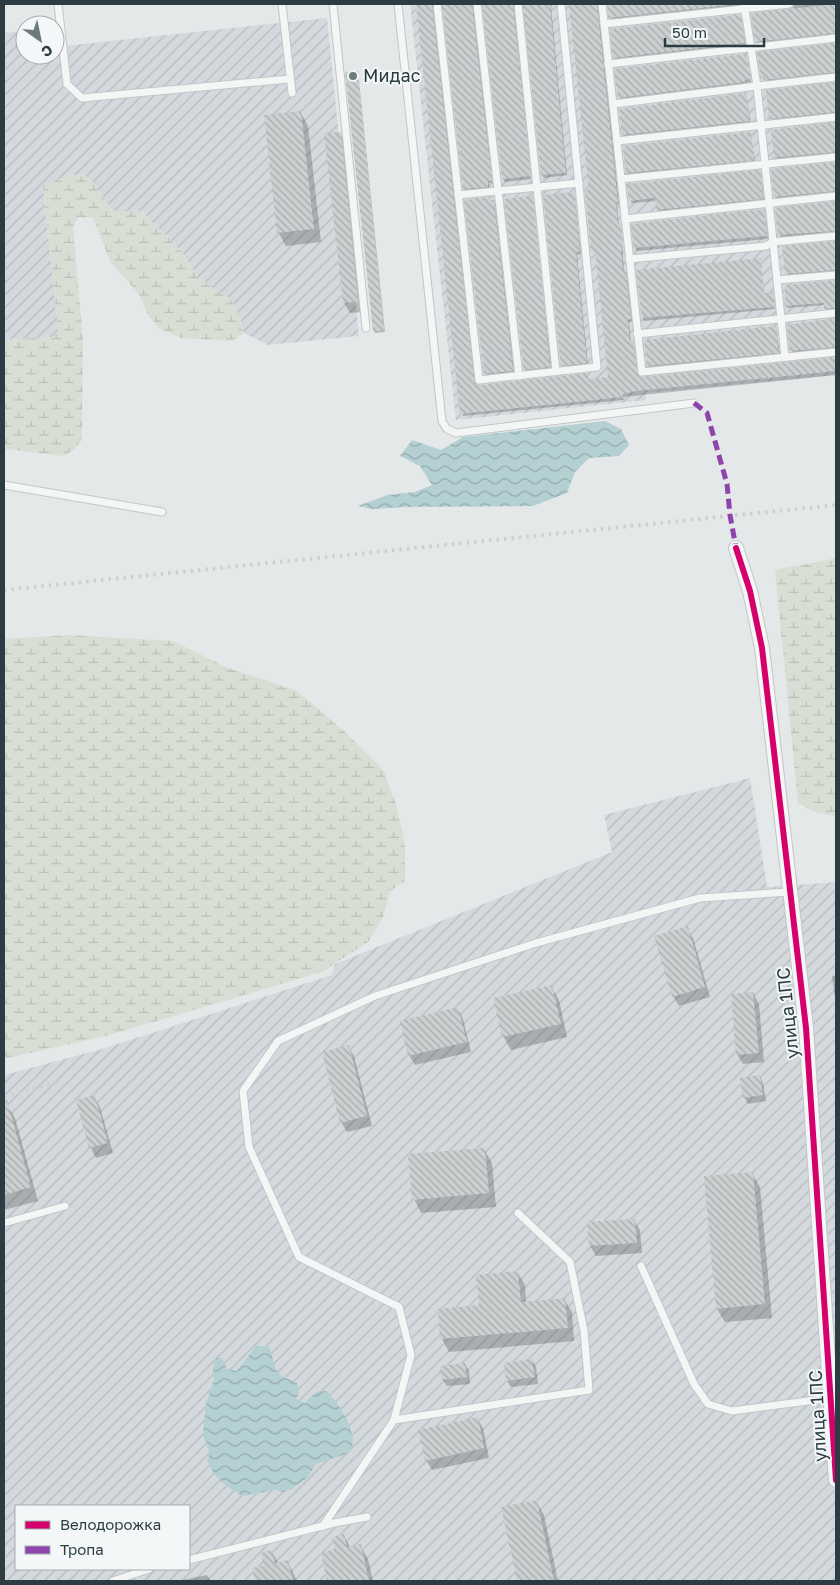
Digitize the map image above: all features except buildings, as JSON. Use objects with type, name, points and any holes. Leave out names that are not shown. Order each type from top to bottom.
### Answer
[{"type":"street","name":"улица 1ПС","points":[[736,548],[750,591],[762,648],[806,1028],[836,1480]]},
{"type":"lane","points":[[58,4],[67,84],[82,98],[290,79]]},
{"type":"lane","points":[[282,4],[292,93]]},
{"type":"lane","points":[[332,4],[366,328]]},
{"type":"lane","points":[[398,4],[442,421],[447,429],[456,433],[694,403]]},
{"type":"lane","points":[[437,4],[479,380],[597,367],[561,4]]},
{"type":"lane","points":[[477,4],[519,376]]},
{"type":"lane","points":[[518,4],[556,372]]},
{"type":"lane","points":[[602,4],[642,372],[836,352]]},
{"type":"lane","points":[[604,24],[745,6],[789,4]]},
{"type":"lane","points":[[745,6],[757,86],[785,357]]},
{"type":"lane","points":[[608,64],[751,46],[836,38]]},
{"type":"lane","points":[[613,104],[836,77]]},
{"type":"lane","points":[[617,141],[836,117]]},
{"type":"lane","points":[[621,179],[836,157]]},
{"type":"lane","points":[[458,195],[579,183]]},
{"type":"lane","points":[[625,219],[836,196]]},
{"type":"lane","points":[[630,259],[766,246],[773,242],[836,236]]},
{"type":"lane","points":[[777,280],[836,274]]},
{"type":"lane","points":[[638,334],[836,313]]},
{"type":"lane","points":[[4,485],[162,512]]},
{"type":"lane","points":[[323,1526],[394,1420],[411,1355],[399,1308],[299,1257],[249,1147],[244,1092],[278,1041],[375,996],[536,943],[700,898],[790,892]]},
{"type":"lane","points":[[4,1223],[65,1206]]},
{"type":"lane","points":[[394,1420],[588,1390],[584,1331],[570,1262],[518,1213]]},
{"type":"lane","points":[[641,1266],[694,1384],[708,1404],[732,1411],[832,1398]]},
{"type":"lane","points":[[190,1560],[323,1526],[367,1517]]},
{"type":"lane","points":[[113,1581],[146,1570]]},
{"type":"shaded area","points":[[410,4],[836,4],[836,375],[646,393],[646,400],[456,420]]},
{"type":"shaded area","points":[[327,18],[359,336],[268,345],[244,333],[240,318],[231,300],[200,279],[181,251],[141,211],[113,211],[92,181],[43,187],[58,331],[52,337],[4,340],[4,33],[15,32],[15,65],[65,65],[65,46]]},
{"type":"shaded area","points":[[750,778],[767,887],[836,882],[836,1581],[4,1581],[4,1075],[102,1049],[332,975],[335,964],[612,852],[604,815]]},
{"type":"green space","points":[[83,174],[92,181],[113,211],[141,211],[181,251],[200,279],[231,300],[240,318],[244,333],[232,341],[181,338],[160,329],[148,315],[139,294],[111,263],[93,218],[79,217],[73,226],[83,341],[82,439],[74,450],[63,456],[4,449],[4,340],[52,337],[58,331],[43,186],[66,176]]},
{"type":"green space","points":[[836,558],[836,816],[815,812],[798,803],[775,570]]},
{"type":"green space","points":[[69,635],[173,641],[226,667],[297,691],[344,731],[383,770],[397,807],[405,846],[405,881],[390,891],[383,918],[368,942],[322,972],[106,1036],[4,1059],[4,639]]},
{"type":"water","points":[[605,421],[621,429],[629,445],[619,456],[589,458],[575,472],[567,493],[533,506],[372,509],[358,506],[387,495],[415,492],[432,485],[420,466],[400,456],[412,440],[441,450],[463,437]]},
{"type":"water","points":[[256,1346],[268,1346],[276,1370],[284,1377],[297,1383],[299,1392],[296,1399],[305,1403],[316,1392],[326,1391],[342,1411],[353,1439],[349,1453],[316,1464],[308,1477],[292,1489],[283,1492],[274,1490],[242,1496],[226,1485],[213,1472],[207,1460],[210,1454],[203,1434],[206,1403],[214,1380],[213,1368],[216,1358],[222,1358],[227,1369],[237,1371]]},
{"type":"railway","points":[[4,590],[836,505]]},
{"type":"railway","points":[[4,1097],[60,1081]]},
{"type":"marked path","points":[[694,403],[707,413],[727,484],[736,548]]},
{"type":"cycle path","points":[[736,548],[750,591],[762,648],[806,1028],[836,1480]]},
{"type":"place","name":"Мидас","points":[[353,76]]}]
